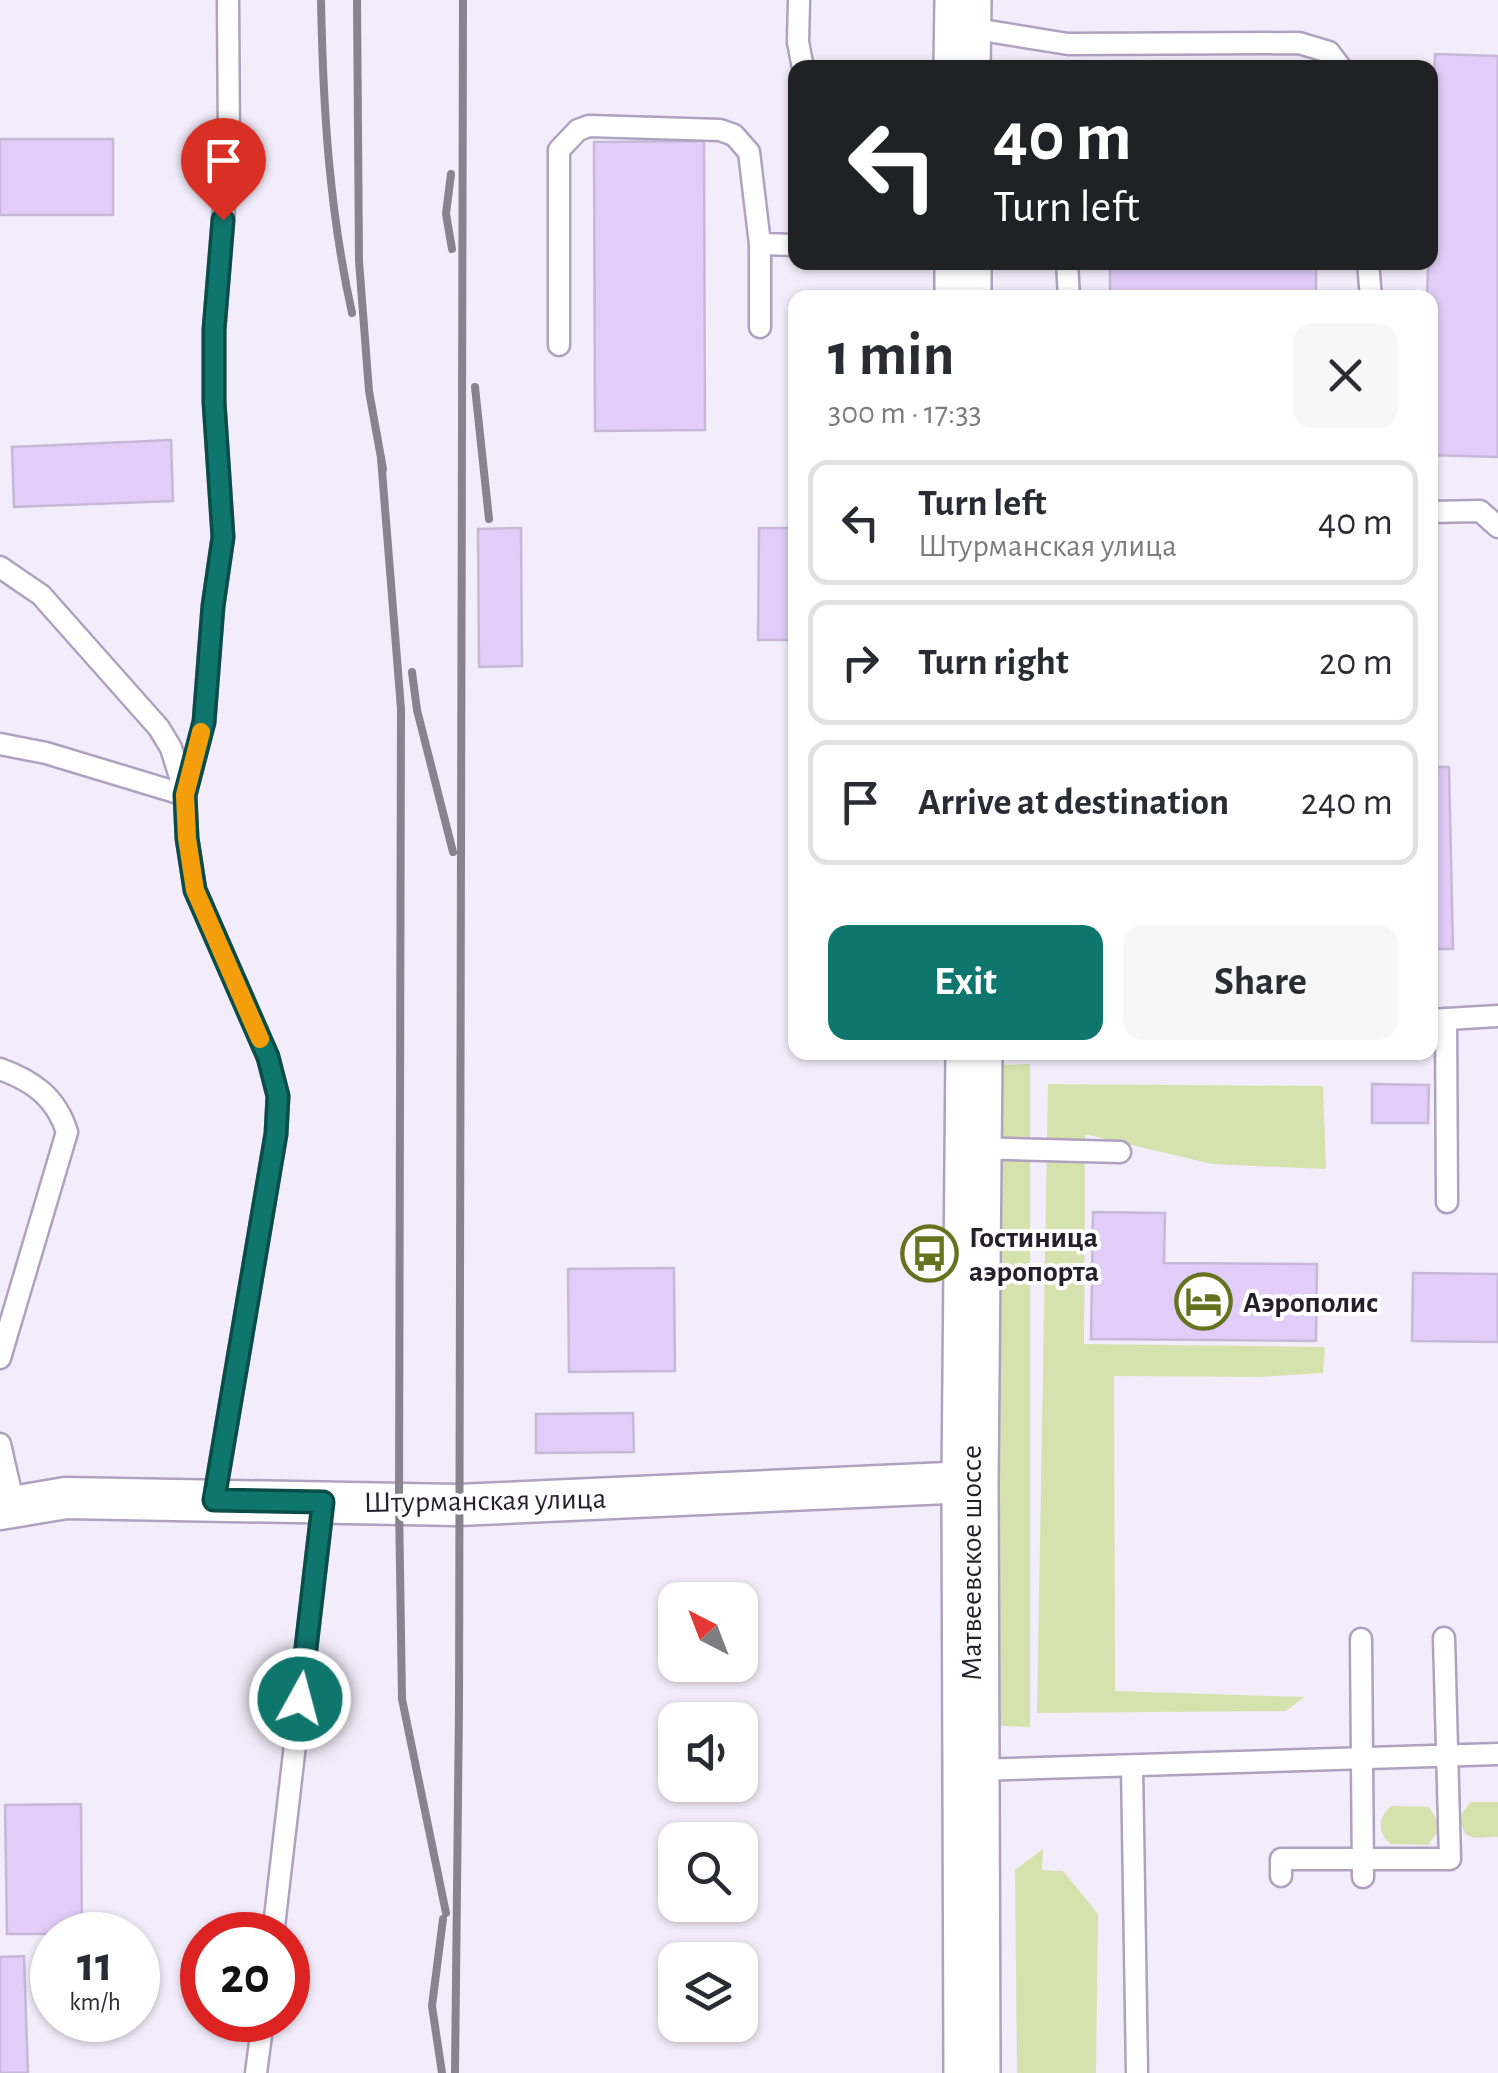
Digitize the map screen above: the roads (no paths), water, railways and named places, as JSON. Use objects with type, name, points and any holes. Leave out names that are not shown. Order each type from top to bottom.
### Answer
[{"type":"main road","name":"Матвеевское шоссе","points":[[972,2073],[970,1482],[974,1060]]},
{"type":"street","name":"Штурманская улица","points":[[7,1507],[66,1498],[458,1505],[970,1482]]},
{"type":"lane","points":[[185,795],[204,722],[223,537],[214,402],[214,330],[228,146],[228,0]]},
{"type":"lane","points":[[799,0],[801,60]]},
{"type":"lane","points":[[962,32],[1068,44],[1299,43],[1329,52],[1335,60]]},
{"type":"lane","points":[[1068,44],[1068,60]]},
{"type":"lane","points":[[559,344],[560,150],[578,130],[589,126],[720,130],[734,135],[749,152],[760,244],[760,327]]},
{"type":"lane","points":[[760,244],[788,245]]},
{"type":"lane","points":[[1438,512],[1480,511],[1497,524]]},
{"type":"lane","points":[[0,567],[41,595],[159,728],[172,748],[185,795],[195,890],[268,1057],[278,1096],[276,1134],[214,1500]]},
{"type":"lane","points":[[0,744],[46,753],[185,795]]},
{"type":"lane","points":[[1447,1202],[1438,1019],[1498,1016]]},
{"type":"lane","points":[[0,1068],[34,1084],[47,1095],[59,1111],[66,1132],[5,1322],[0,1358]]},
{"type":"lane","points":[[973,1148],[1120,1152]]},
{"type":"lane","points":[[0,1444],[7,1507]]},
{"type":"lane","points":[[275,1912],[323,1502]]},
{"type":"lane","points":[[1361,1638],[1363,1868]]},
{"type":"lane","points":[[1281,1876],[1281,1859],[1363,1868],[1450,1858],[1444,1638]]},
{"type":"lane","points":[[970,1770],[1498,1754]]},
{"type":"lane","points":[[1132,1766],[1136,2073]]},
{"type":"lane","points":[[256,2073],[260,2042]]},
{"type":"railway","points":[[321,0],[329,157],[352,313]]},
{"type":"railway","points":[[357,0],[359,261],[369,391],[383,469]]},
{"type":"railway","points":[[455,2073],[463,0]]},
{"type":"railway","points":[[451,174],[446,214],[452,249]]},
{"type":"railway","points":[[475,387],[489,519]]},
{"type":"railway","points":[[381,458],[401,709],[402,1699],[446,1913]]},
{"type":"railway","points":[[412,672],[417,710],[453,852]]},
{"type":"railway","points":[[442,2073],[432,2006],[443,1919]]},
{"type":"place","name":"Гостиница аэропорта","points":[[930,1254]]},
{"type":"place","name":"Аэрополис","points":[[1204,1302]]}]
